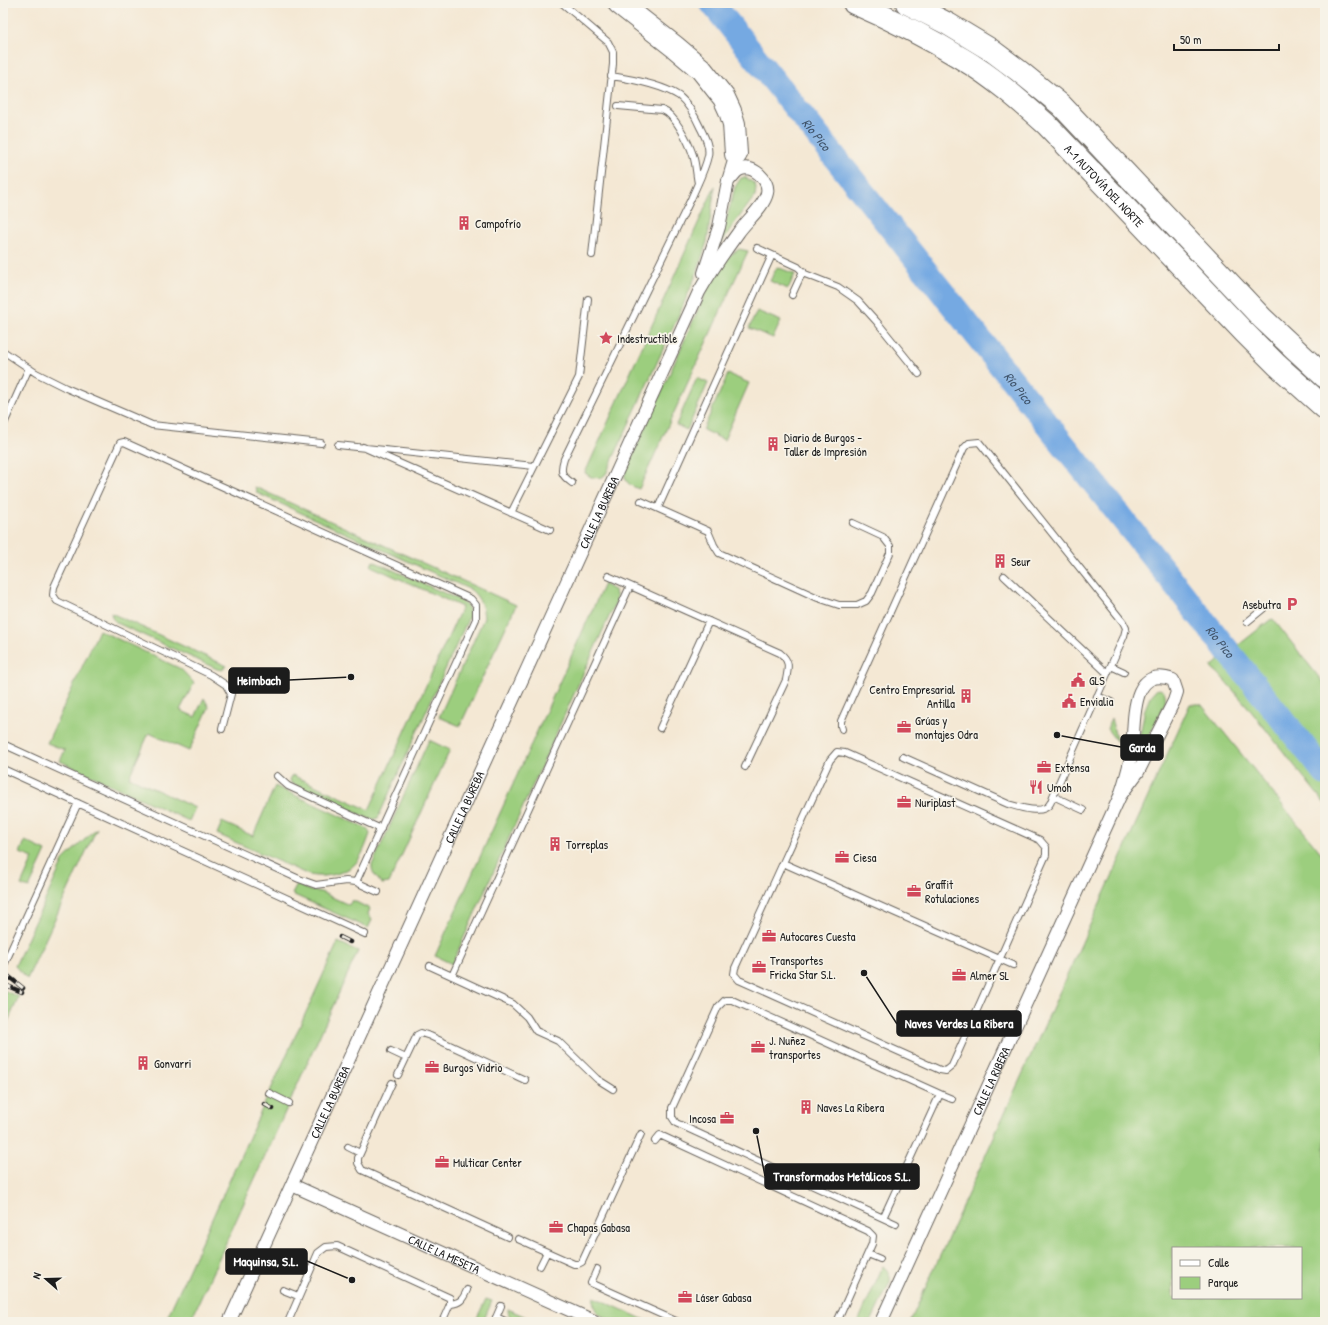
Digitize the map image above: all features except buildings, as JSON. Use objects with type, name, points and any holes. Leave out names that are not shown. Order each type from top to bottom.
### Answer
[{"type":"highway","points":[[619,3],[675,47],[700,69],[724,98],[734,124],[736,154]]},
{"type":"highway","name":"A-1 AUTOVÍA DEL NORTE","points":[[854,3],[920,35],[962,58],[1017,98],[1046,124],[1277,365],[1325,408]]},
{"type":"highway","name":"A-1 AUTOVÍA DEL NORTE","points":[[908,3],[948,24],[991,50],[1061,105],[1262,318],[1325,378]]},
{"type":"street","name":"CALLE LA BUREBA","points":[[699,292],[719,227],[728,181],[736,154]]},
{"type":"street","name":"CALLE LA BUREBA","points":[[230,1322],[699,292],[716,263],[759,208],[767,193],[767,187],[761,175],[756,171],[747,169],[739,170],[728,181]]},
{"type":"street","name":"CALLE LA RIBERA","points":[[881,1322],[1120,796],[1129,768],[1132,750],[1134,712],[1140,691],[1146,682],[1158,677],[1173,680],[1177,692],[1174,701],[1138,772],[1120,796]]},
{"type":"street","name":"CALLE LA MESETA","points":[[292,1185],[596,1322]]},
{"type":"lane","points":[[562,3],[608,42],[612,52],[611,76],[592,255]]},
{"type":"lane","points":[[572,483],[562,474],[561,467],[564,459],[698,183],[708,154],[706,141],[697,120],[687,104],[679,96],[644,82],[611,76]]},
{"type":"lane","points":[[618,106],[662,110],[671,116],[683,134],[693,156],[698,183]]},
{"type":"lane","points":[[757,248],[798,267],[805,274],[838,287],[858,301],[919,374]]},
{"type":"lane","points":[[658,508],[772,255]]},
{"type":"lane","points":[[792,295],[803,271]]},
{"type":"lane","points":[[511,513],[579,378],[588,299]]},
{"type":"lane","points":[[3,351],[29,368],[66,388],[152,425],[321,443]]},
{"type":"lane","points":[[3,426],[29,368]]},
{"type":"lane","points":[[222,729],[231,694],[226,685],[218,679],[57,601],[53,595],[54,587],[120,443],[124,442],[457,592],[471,599],[476,605],[476,619],[356,882]]},
{"type":"lane","points":[[842,729],[841,721],[964,448],[969,443],[979,442],[1123,622],[1126,628],[1124,636],[1053,796],[1048,806],[1042,810],[1026,809],[1008,804],[903,757]]},
{"type":"lane","points":[[338,445],[534,466]]},
{"type":"lane","points":[[363,448],[550,530]]},
{"type":"lane","points":[[641,501],[708,531],[714,545],[720,553],[818,598],[839,605],[857,604],[866,601],[872,593],[890,553],[890,546],[883,537],[853,523]]},
{"type":"lane","points":[[608,576],[780,653],[786,658],[788,667],[786,680],[745,767]]},
{"type":"lane","points":[[1004,576],[1107,673]]},
{"type":"lane","points":[[452,976],[630,586]]},
{"type":"lane","points":[[1246,622],[1263,609]]},
{"type":"lane","points":[[660,728],[709,622]]},
{"type":"lane","points":[[1110,666],[1124,672]]},
{"type":"lane","points":[[1097,696],[1111,702]]},
{"type":"lane","points":[[3,744],[299,879],[316,885],[346,881],[356,882],[378,892]]},
{"type":"lane","points":[[837,752],[845,753],[860,759],[1040,840],[1046,847],[1046,856],[1000,959],[952,1066],[946,1071],[940,1070],[740,980],[734,974],[735,968],[830,760],[837,752]]},
{"type":"lane","points":[[3,768],[365,934]]},
{"type":"lane","points":[[276,776],[288,786],[381,829]]},
{"type":"lane","points":[[1053,796],[1083,810]]},
{"type":"lane","points":[[5,963],[78,803]]},
{"type":"lane","points":[[783,863],[1013,965]]},
{"type":"lane","points":[[430,966],[513,1004],[527,1018],[536,1031],[558,1041],[597,1079],[613,1089]]},
{"type":"lane","points":[[896,1224],[676,1123],[672,1117],[672,1108],[718,1007],[725,1000],[732,1000],[952,1099]]},
{"type":"lane","points":[[398,1075],[417,1035],[421,1033],[525,1080]]},
{"type":"lane","points":[[391,1051],[406,1058]]},
{"type":"lane","points":[[392,1083],[360,1153],[358,1163],[362,1170],[508,1237]]},
{"type":"lane","points":[[269,1093],[289,1102]]},
{"type":"lane","points":[[883,1218],[940,1094]]},
{"type":"lane","points":[[518,1239],[574,1264],[582,1262],[641,1134]]},
{"type":"lane","points":[[655,1141],[660,1135],[868,1231],[874,1236],[868,1254],[837,1322]]},
{"type":"lane","points":[[348,1147],[360,1153]]},
{"type":"lane","points":[[288,1322],[318,1253],[326,1247],[337,1246],[450,1298],[450,1304],[442,1322]]},
{"type":"lane","points":[[540,1266],[547,1252]]},
{"type":"lane","points":[[868,1254],[880,1259]]},
{"type":"lane","points":[[597,1269],[590,1285],[678,1322]]},
{"type":"lane","points":[[283,1290],[298,1296]]},
{"type":"lane","points":[[450,1304],[460,1302],[467,1290]]},
{"type":"lane","points":[[502,1306],[495,1320],[507,1322]]},
{"type":"green space","points":[[745,177],[755,184],[755,196],[719,247],[735,187],[741,178]]},
{"type":"green space","points":[[715,186],[707,242],[696,275],[682,308],[606,474],[601,478],[591,477],[585,473]]},
{"type":"green space","points":[[739,249],[748,251],[639,489],[636,488],[626,481],[625,472],[714,276],[728,257]]},
{"type":"green space","points":[[777,267],[795,274],[788,289],[770,281]]},
{"type":"green space","points":[[757,311],[781,321],[773,338],[749,328]]},
{"type":"green space","points":[[728,374],[749,383],[724,440],[703,430]]},
{"type":"green space","points":[[697,378],[708,383],[687,430],[676,425]]},
{"type":"green space","points":[[255,487],[516,605],[460,726],[439,717],[484,618],[483,610],[477,596],[471,590],[257,493]]},
{"type":"green space","points":[[373,561],[462,601],[468,608],[469,617],[378,818],[372,820],[291,783],[290,779],[292,775],[369,810],[462,607],[371,566]]},
{"type":"green space","points":[[604,584],[615,591],[617,599],[452,964],[435,956]]},
{"type":"green space","points":[[111,613],[227,666],[222,670],[217,669],[117,623],[112,618]]},
{"type":"green space","points":[[1273,619],[1325,685],[1325,804],[1247,706],[1211,667]]},
{"type":"green space","points":[[99,630],[181,669],[194,683],[180,710],[195,717],[204,698],[209,707],[189,751],[149,733],[129,777],[195,808],[189,821],[60,761],[65,750],[47,743]]},
{"type":"green space","points":[[1157,689],[1164,692],[1165,703],[1134,766],[1145,709],[1150,697]]},
{"type":"green space","points":[[1190,704],[1201,704],[1322,854],[1325,852],[1325,1322],[910,1322]]},
{"type":"green space","points":[[1111,718],[1117,742],[1107,729]]},
{"type":"green space","points":[[429,740],[450,750],[389,883],[382,884],[374,873],[372,865]]},
{"type":"green space","points":[[275,786],[368,829],[370,834],[362,855],[357,862],[344,871],[332,875],[309,875],[217,834],[222,822],[253,836]]},
{"type":"green space","points":[[97,828],[27,979],[15,966],[64,859]]},
{"type":"green space","points":[[25,841],[46,851],[29,888],[21,885],[33,858],[20,853]]},
{"type":"green space","points":[[297,885],[311,891],[321,892],[349,905],[352,900],[370,909],[368,914],[372,920],[368,928],[292,894]]},
{"type":"green space","points":[[338,942],[358,951],[190,1322],[165,1322]]},
{"type":"green space","points":[[3,990],[19,997],[3,1032]]},
{"type":"green space","points":[[883,1266],[889,1273],[890,1282],[871,1322],[858,1322]]},
{"type":"green space","points":[[594,1297],[649,1322],[612,1320],[604,1317],[598,1313],[594,1306]]},
{"type":"green space","points":[[486,1299],[492,1301],[483,1322],[475,1322]]},
{"type":"green space","points":[[508,1309],[537,1322],[523,1322],[514,1320],[509,1314]]},
{"type":"waterway","name":"Río Pico","points":[[712,3],[1325,773]]},
{"type":"railway","points":[[340,937],[350,942]]},
{"type":"railway","points":[[3,972],[23,988]]},
{"type":"railway","points":[[3,984],[22,992]]},
{"type":"railway","points":[[264,1104],[273,1109]]},
{"type":"place","name":"Campofrío","points":[[464,223]]},
{"type":"place","name":"Indestructible","points":[[606,338]]},
{"type":"place","name":"Diario de Burgos - Taller de Impresión","points":[[773,444]]},
{"type":"place","name":"Seur","points":[[1000,561]]},
{"type":"place","name":"Asebutra","points":[[1292,604]]},
{"type":"place","name":"Heimbach","points":[[351,677]]},
{"type":"place","name":"GLS","points":[[1078,680]]},
{"type":"place","name":"Centro Empresarial Antilla","points":[[966,696]]},
{"type":"place","name":"Envialia","points":[[1069,701]]},
{"type":"place","name":"Grúas y montajes Odra","points":[[904,727]]},
{"type":"place","name":"Garda","points":[[1057,735]]},
{"type":"place","name":"Extensa","points":[[1044,767]]},
{"type":"place","name":"Umoh","points":[[1036,787]]},
{"type":"place","name":"Nuriplast","points":[[904,802]]},
{"type":"place","name":"Torreplas","points":[[555,844]]},
{"type":"place","name":"Ciesa","points":[[842,857]]},
{"type":"place","name":"Graffit Rotulaciones","points":[[914,891]]},
{"type":"place","name":"Autocares Cuesta","points":[[769,936]]},
{"type":"place","name":"Transportes Fricka Star S.L.","points":[[759,967]]},
{"type":"place","name":"Naves Verdes La Ribera","points":[[864,973]]},
{"type":"place","name":"Almer SL","points":[[959,975]]},
{"type":"place","name":"J. Nuñez transportes","points":[[758,1047]]},
{"type":"place","name":"Gonvarri","points":[[143,1063]]},
{"type":"place","name":"Burgos Vidrio","points":[[432,1067]]},
{"type":"place","name":"Naves La Ribera","points":[[806,1107]]},
{"type":"place","name":"Incosa","points":[[727,1118]]},
{"type":"place","name":"Transformados Metálicos S.L.","points":[[756,1131]]},
{"type":"place","name":"Multicar Center","points":[[442,1162]]},
{"type":"place","name":"Chapas Gabasa","points":[[556,1227]]},
{"type":"place","name":"Maquinsa, S.L.","points":[[352,1280]]},
{"type":"place","name":"Láser Gabasa","points":[[685,1297]]}]
